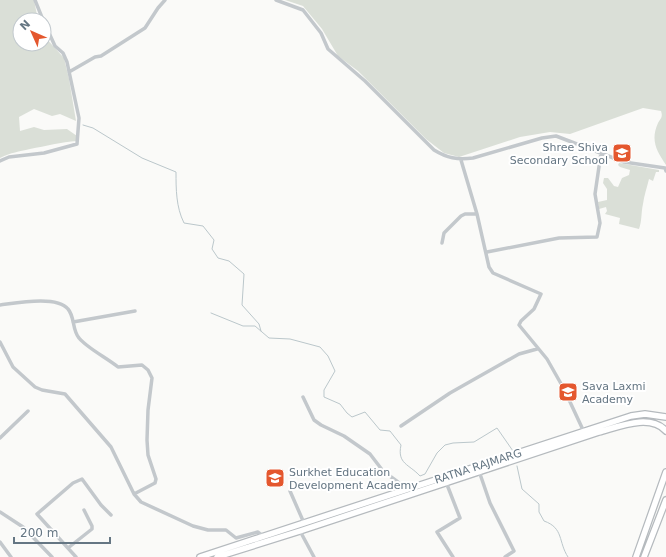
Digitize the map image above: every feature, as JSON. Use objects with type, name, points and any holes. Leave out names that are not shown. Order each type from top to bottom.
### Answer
[{"type":"main road","name":"RATNA RAJMARG","points":[[217,557],[479,471],[598,429],[630,416],[645,414],[666,417]]},
{"type":"main road","name":"RATNA RAJMARG","points":[[200,557],[584,432],[648,422],[658,425],[666,431]]},
{"type":"main road","points":[[636,557],[666,472]]},
{"type":"main road","points":[[644,557],[666,500]]},
{"type":"street","points":[[35,0],[40,12]]},
{"type":"street","points":[[69,72],[95,57],[101,56],[145,28],[165,0]]},
{"type":"street","points":[[276,0],[278,2],[292,5],[306,14],[321,33],[328,49],[365,81],[434,150],[452,158],[461,160],[542,138],[556,136],[624,162],[659,166],[665,168],[666,171]]},
{"type":"street","points":[[0,161],[8,157],[44,153],[78,144],[79,118],[66,58],[55,46],[52,39]]},
{"type":"street","points":[[487,252],[559,238],[596,236],[600,223],[595,194],[601,153]]},
{"type":"street","points":[[461,160],[487,252],[489,267],[493,273],[541,294],[534,309],[521,321],[519,325],[546,359],[564,389],[584,432]]},
{"type":"street","points":[[442,243],[444,233],[461,216],[465,214],[477,214]]},
{"type":"street","points":[[0,304],[45,301],[57,303],[68,308],[78,337],[118,367],[142,365],[148,370],[152,378],[148,410],[148,455],[156,479],[155,483],[134,494]]},
{"type":"street","points":[[73,322],[135,311]]},
{"type":"street","points":[[0,342],[13,367],[35,387],[42,390],[65,394],[111,447],[134,494],[149,507],[194,526],[208,530],[226,530],[236,538],[258,532],[263,536]]},
{"type":"street","points":[[401,426],[450,393],[519,354],[537,349]]},
{"type":"street","points":[[303,397],[314,420],[344,436],[370,454],[383,471],[402,485],[402,491]]},
{"type":"street","points":[[0,438],[28,411]]},
{"type":"street","points":[[479,471],[490,503],[514,551],[505,557]]},
{"type":"street","points":[[76,557],[37,514],[73,484],[82,479],[101,505],[111,515]]},
{"type":"street","points":[[446,482],[460,518],[437,532],[453,557]]},
{"type":"street","points":[[290,490],[304,523]]},
{"type":"street","points":[[68,548],[92,529],[84,510]]},
{"type":"street","points":[[0,512],[23,527],[52,557]]},
{"type":"street","points":[[300,531],[314,557]]},
{"type":"street","points":[[0,542],[11,557]]},
{"type":"shaded area","points":[[0,0],[34,0],[36,12],[12,12],[12,52],[52,52],[52,45],[64,58],[76,121],[60,114],[52,116],[34,109],[19,117],[20,131],[34,127],[44,130],[67,129],[77,136],[77,141],[30,149],[12,153],[0,158]]},
{"type":"shaded area","points":[[285,0],[666,0],[666,165],[657,150],[655,141],[656,129],[662,116],[661,111],[643,108],[570,134],[550,132],[520,137],[459,157],[444,153],[426,139],[358,71],[338,56],[322,29],[303,6]]},
{"type":"shaded area","points":[[619,163],[659,170],[659,172],[656,172],[653,181],[649,179],[642,207],[639,229],[619,224],[620,218],[605,214],[607,211],[606,207],[599,209],[598,202],[607,200],[607,189],[603,183],[604,178],[608,178],[614,186],[618,187],[622,178],[629,175],[630,170],[620,167],[618,165]]},
{"type":"waterway","points":[[83,125],[93,128],[142,158],[176,172],[178,204],[184,223],[203,226],[214,240],[212,249],[218,258],[229,261],[244,274],[242,305],[259,324],[261,331]]},
{"type":"waterway","points":[[211,313],[243,326],[255,326],[269,338],[290,339],[320,347],[328,356],[335,371],[324,390],[324,397],[340,404],[352,417],[365,412],[380,430],[390,431],[401,445],[400,451],[402,460],[420,476],[425,474],[437,453],[445,445],[474,442],[497,428],[513,451]]},
{"type":"waterway","points":[[517,466],[522,489],[539,504],[539,512],[544,521],[555,527],[568,557]]},
{"type":"place","name":"Shree Shiva Secondary School","points":[[622,153]]},
{"type":"place","name":"Sava Laxmi Academy","points":[[568,392]]},
{"type":"place","name":"Surkhet Education Development Academy","points":[[275,478]]}]
